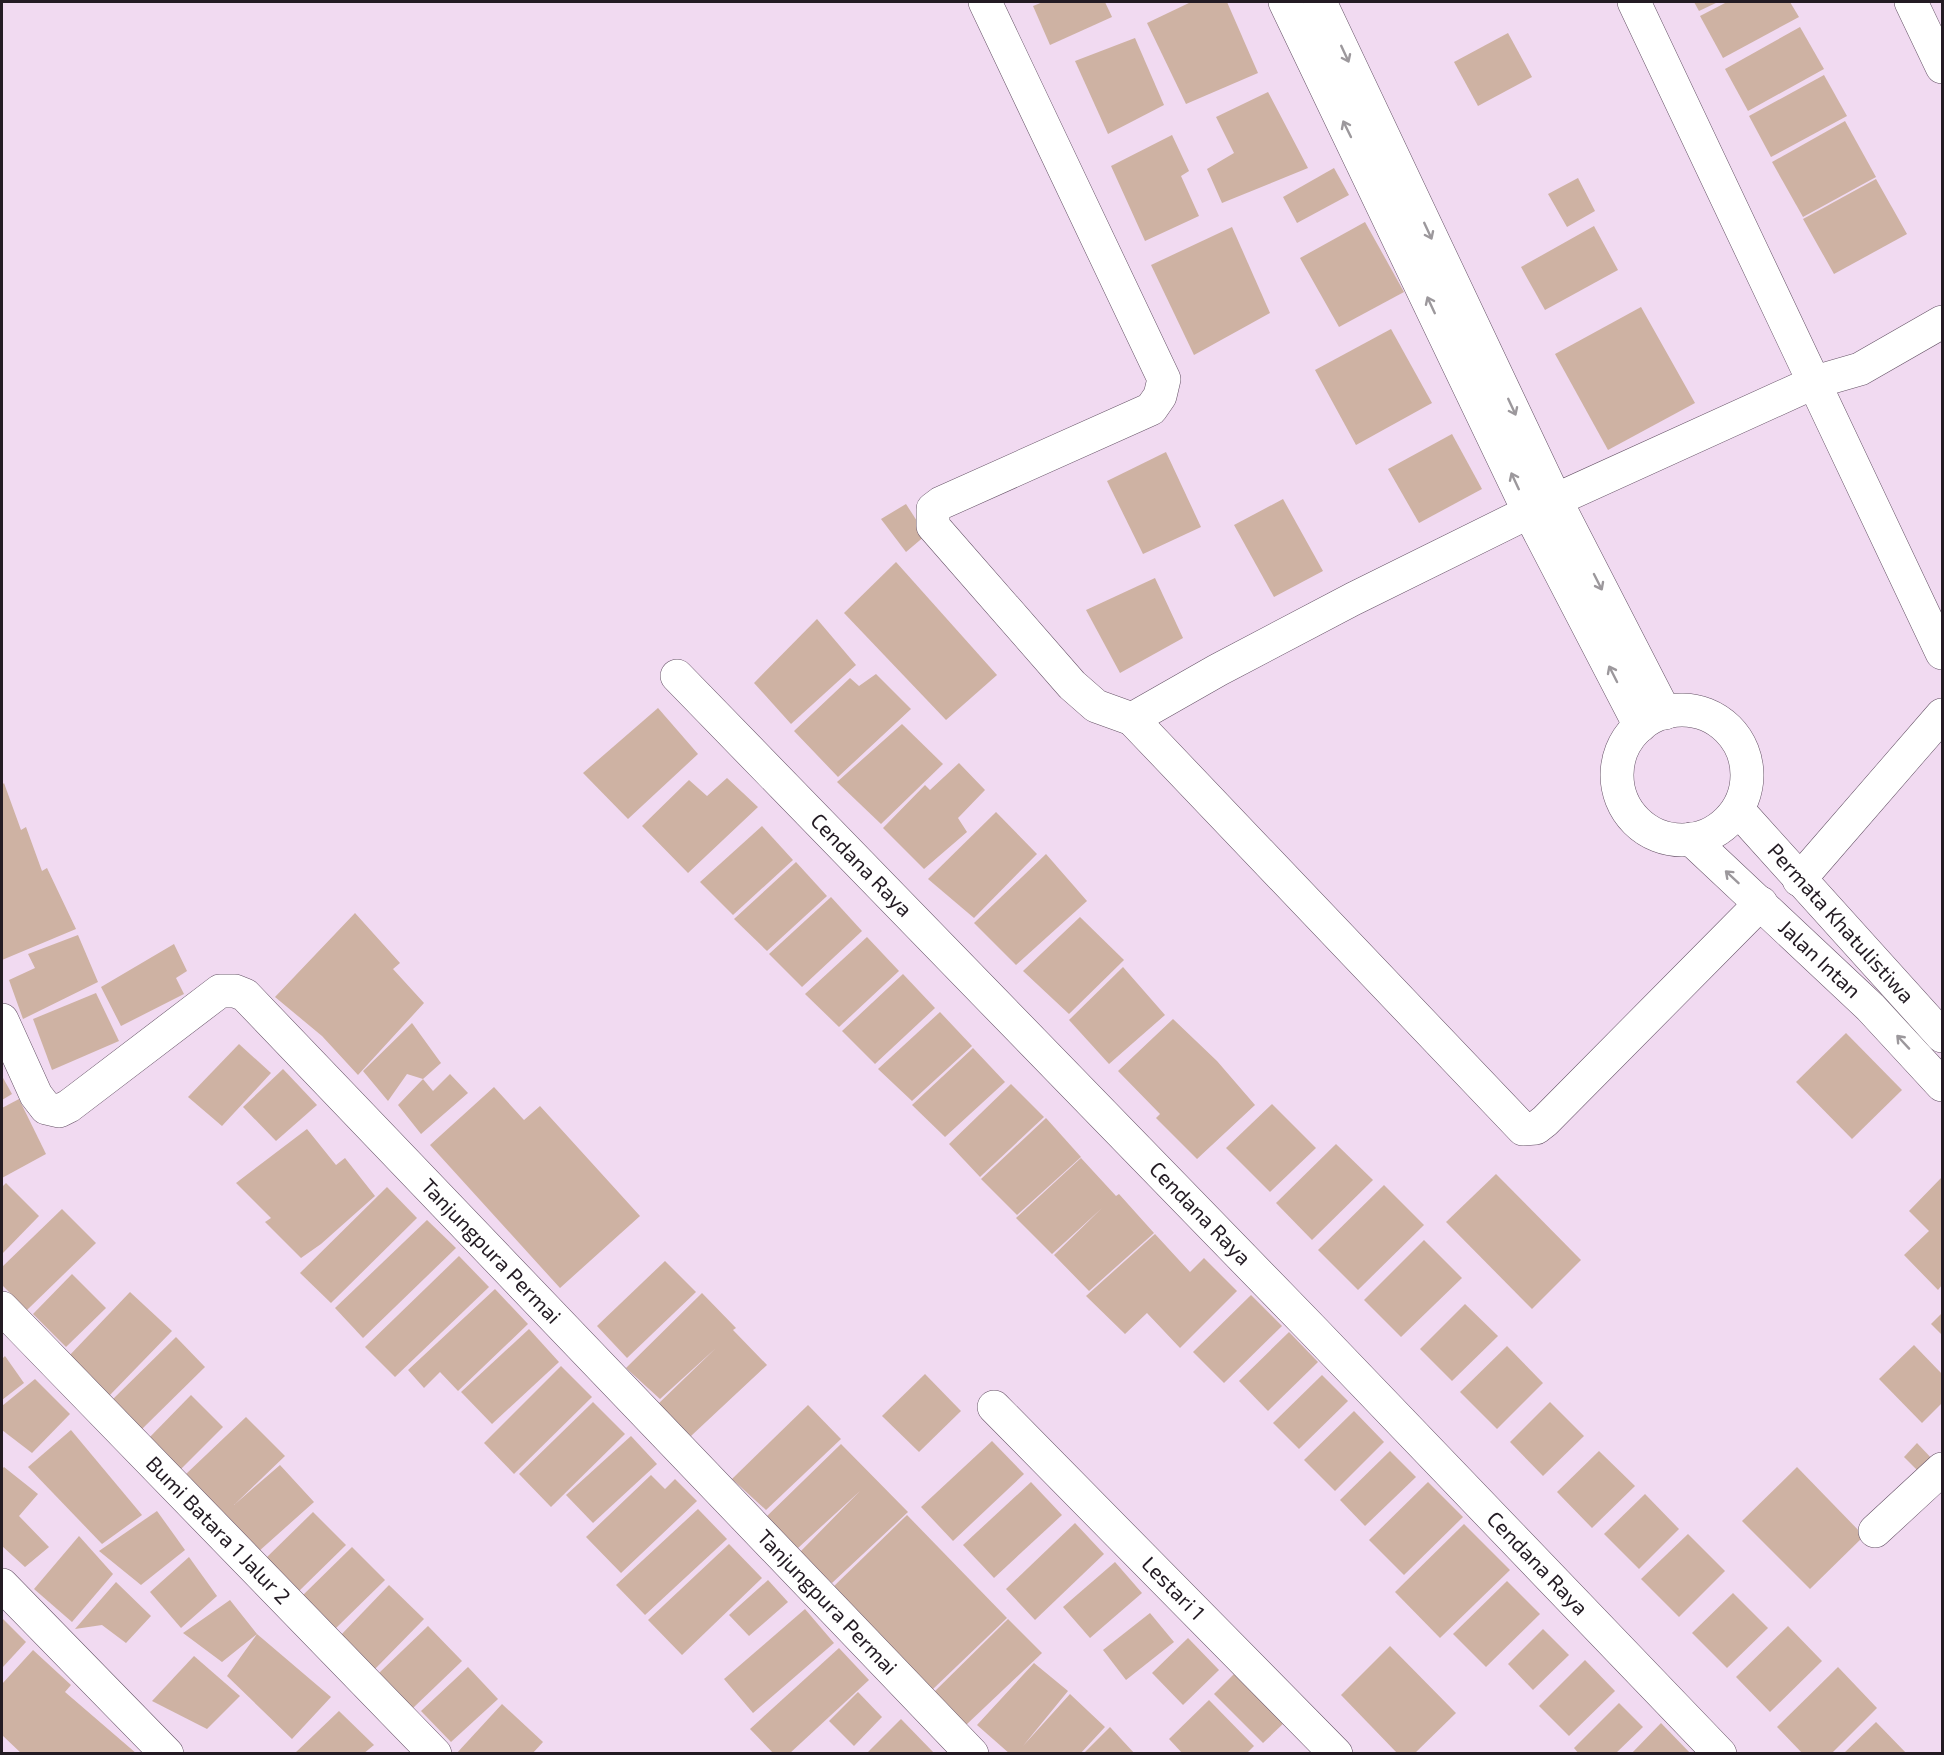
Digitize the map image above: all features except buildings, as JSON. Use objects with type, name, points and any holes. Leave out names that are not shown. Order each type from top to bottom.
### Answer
[{"type":"street","points":[[985,2],[1164,380],[1160,396],[1151,409],[941,503],[933,509],[933,526],[1072,685],[1096,706],[1132,719],[1523,1128],[1536,1128],[1545,1121],[1761,903]]},
{"type":"street","points":[[1285,2],[1653,719]]},
{"type":"street","points":[[1320,2],[1543,506]]},
{"type":"street","points":[[1634,2],[1942,653]]},
{"type":"street","points":[[1911,2],[1942,67]]},
{"type":"street","points":[[1132,719],[1218,670],[1322,616],[1543,506],[1815,382],[1860,369],[1942,322]]},
{"type":"street","name":"Cendana Raya","points":[[677,676],[1312,1329],[1720,1754]]},
{"type":"street","points":[[1676,710],[1697,711],[1717,719],[1732,733],[1743,751],[1747,771],[1746,792],[1738,810],[1722,827],[1703,837],[1681,841],[1658,836],[1639,824],[1625,807],[1617,786],[1617,764],[1624,743],[1653,719],[1676,710]]},
{"type":"street","points":[[1799,880],[1942,716]]},
{"type":"street","name":"Permata Khatulistiwa","points":[[1738,810],[1942,1036]]},
{"type":"street","name":"Jalan Intan","points":[[1691,839],[1870,1007],[1942,1085]]},
{"type":"street","name":"Tanjungpura Permai","points":[[2,1020],[36,1095],[46,1108],[59,1111],[69,1106],[220,991],[235,991],[245,995],[972,1754]]},
{"type":"street","name":"Bumi Batara 1 Jalur 2","points":[[2,1308],[435,1754]]},
{"type":"street","name":"Lestari 1","points":[[1003,1415],[1336,1754]]},
{"type":"street","points":[[1875,1531],[1942,1469]]},
{"type":"street","points":[[2,1585],[167,1754]]}]
